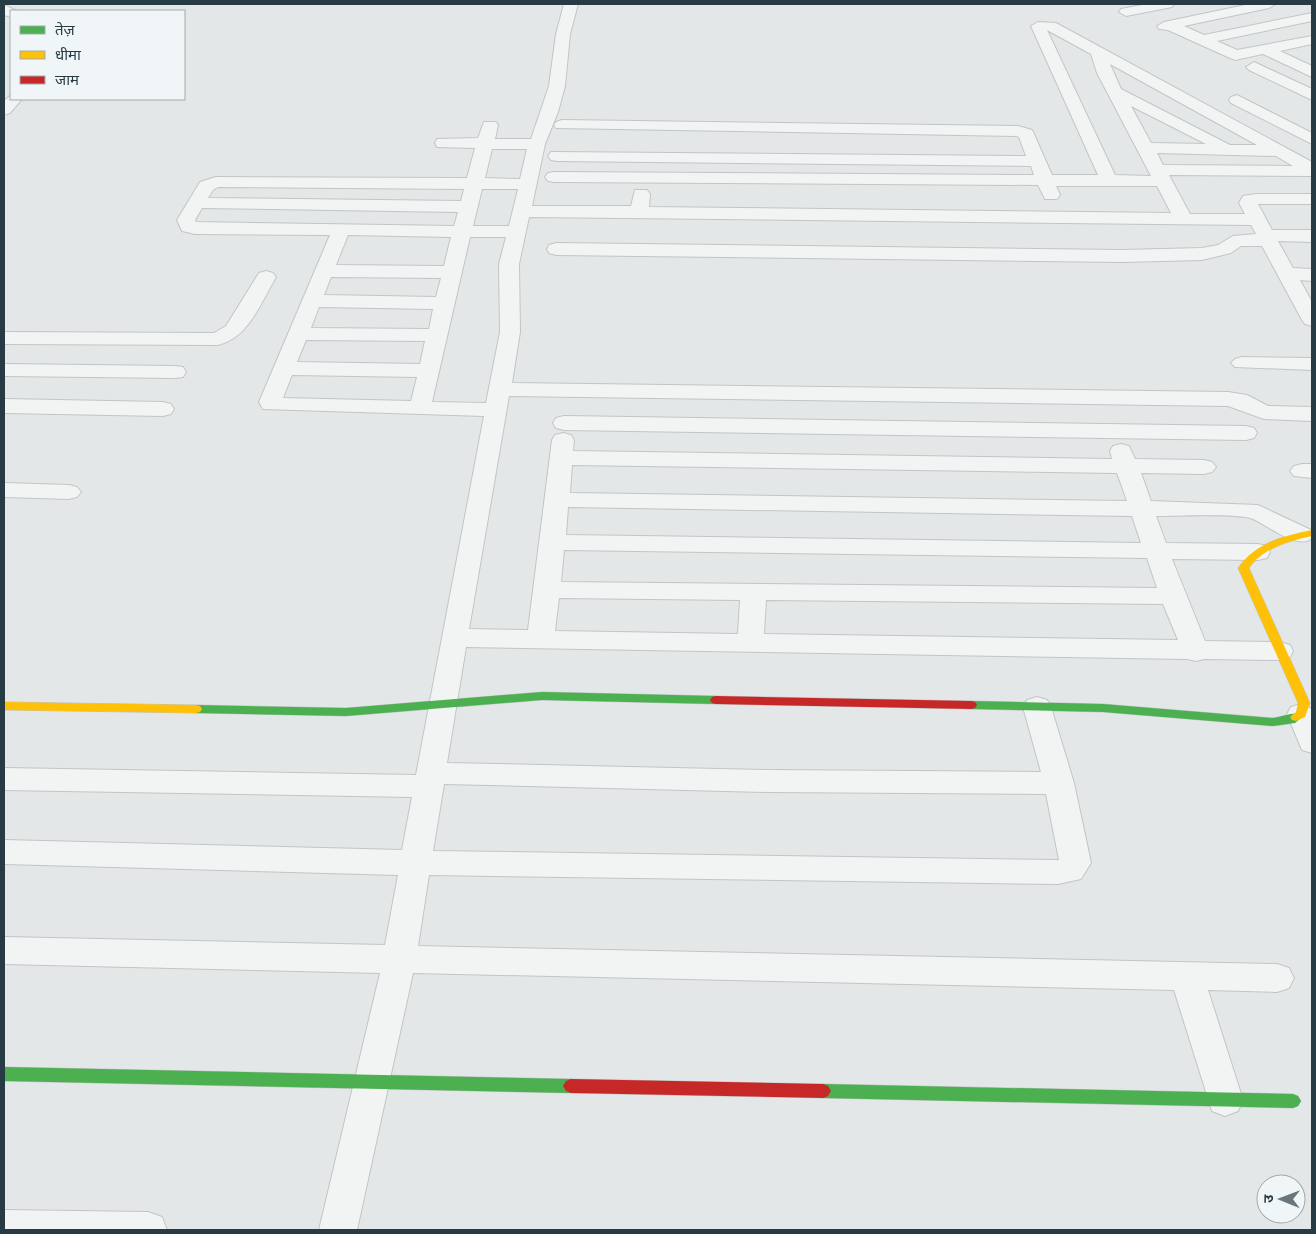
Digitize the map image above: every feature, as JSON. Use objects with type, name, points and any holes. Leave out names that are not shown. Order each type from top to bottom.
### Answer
[{"type":"street","points":[[338,1230],[399,961],[417,863],[442,706],[498,400],[512,311],[508,283],[509,264],[527,184],[547,150],[550,112],[557,86],[563,34],[571,4]]},
{"type":"street","points":[[1126,12],[1167,4]]},
{"type":"street","points":[[1269,4],[1163,26],[1203,40],[1235,55],[1308,44]]},
{"type":"street","points":[[1203,40],[1312,17]]},
{"type":"street","points":[[1109,181],[1038,26],[1051,26],[1312,170]]},
{"type":"street","points":[[1096,50],[1105,73],[1183,218]]},
{"type":"street","points":[[1267,50],[1312,72],[1280,79]]},
{"type":"street","points":[[1254,67],[1312,96]]},
{"type":"street","points":[[1116,92],[1228,150]]},
{"type":"street","points":[[1258,111],[1312,96]]},
{"type":"street","points":[[4,110],[13,100]]},
{"type":"street","points":[[1237,100],[1312,139]]},
{"type":"street","points":[[420,408],[444,303],[490,125]]},
{"type":"street","points":[[562,125],[1018,131],[1026,134],[1060,217]]},
{"type":"street","points":[[1294,129],[1312,125]]},
{"type":"street","points":[[639,212],[643,157],[648,126]]},
{"type":"street","points":[[443,142],[485,143],[547,150],[643,157],[1036,161]]},
{"type":"street","points":[[1146,148],[1278,151]]},
{"type":"street","points":[[554,176],[1109,181],[1161,175],[1312,170]]},
{"type":"street","points":[[527,184],[216,182],[206,186],[186,220],[189,227],[462,232],[518,221],[639,212],[1183,218],[1265,232],[1312,236]]},
{"type":"street","points":[[1312,199],[1249,200],[1248,204],[1312,318]]},
{"type":"street","points":[[196,203],[468,207]]},
{"type":"street","points":[[341,230],[270,402],[271,404],[420,408],[570,392],[1100,397],[1228,399],[1239,400],[1264,412],[1312,414]]},
{"type":"street","points":[[556,249],[1164,255],[1215,252],[1224,249],[1232,242],[1265,232]]},
{"type":"street","points":[[324,270],[452,272]]},
{"type":"street","points":[[1287,274],[1312,275]]},
{"type":"street","points":[[4,338],[218,339],[234,330],[266,277]]},
{"type":"street","points":[[311,301],[444,303]]},
{"type":"street","points":[[298,334],[437,336]]},
{"type":"street","points":[[5,408],[55,338]]},
{"type":"street","points":[[1242,363],[1312,364]]},
{"type":"street","points":[[284,368],[428,371]]},
{"type":"street","points":[[4,370],[175,372]]},
{"type":"street","points":[[540,640],[553,542],[564,423],[570,392]]},
{"type":"street","points":[[1100,397],[1127,466],[1173,596],[1196,652]]},
{"type":"street","points":[[5,408],[163,408]]},
{"type":"street","points":[[564,423],[1246,433]]},
{"type":"street","points":[[562,458],[1204,467]]},
{"type":"street","points":[[4,490],[69,492]]},
{"type":"street","points":[[557,500],[1141,508],[1258,512],[1307,534]]},
{"type":"street","points":[[1307,534],[1258,552],[1246,559],[1243,568],[1304,703],[1301,714],[1312,742]]},
{"type":"street","points":[[553,542],[1156,549],[1258,552]]},
{"type":"street","points":[[547,590],[1173,596]]},
{"type":"street","points":[[750,644],[754,592]]},
{"type":"street","points":[[454,638],[1196,652],[1280,651]]},
{"type":"street","points":[[4,706],[346,712],[442,706],[486,699],[542,696],[1104,708],[1273,722],[1291,720],[1301,714]]},
{"type":"street","points":[[4,852],[417,863],[1058,872],[1070,870],[1075,863],[1059,784],[1037,707]]},
{"type":"street","points":[[4,779],[430,779],[1059,784]]},
{"type":"street","points":[[4,952],[1277,978]]},
{"type":"street","points":[[1187,976],[1225,1100]]},
{"type":"street","points":[[4,1074],[1293,1101]]},
{"type":"street","points":[[4,1228],[148,1230]]},
{"type":"traffic: fast","points":[[196,709],[346,712],[542,696],[716,700]]},
{"type":"traffic: fast","points":[[971,705],[1103,708],[1273,722],[1291,720],[1296,717]]},
{"type":"traffic: fast","points":[[4,1074],[571,1086]]},
{"type":"traffic: fast","points":[[823,1091],[1293,1101]]},
{"type":"traffic: slow","points":[[1296,717],[1301,714],[1304,703],[1243,568],[1249,560],[1265,548],[1283,540],[1312,533]]},
{"type":"traffic: slow","points":[[4,706],[196,709]]},
{"type":"traffic: jam","points":[[716,700],[971,705]]},
{"type":"traffic: jam","points":[[571,1086],[823,1091]]}]
